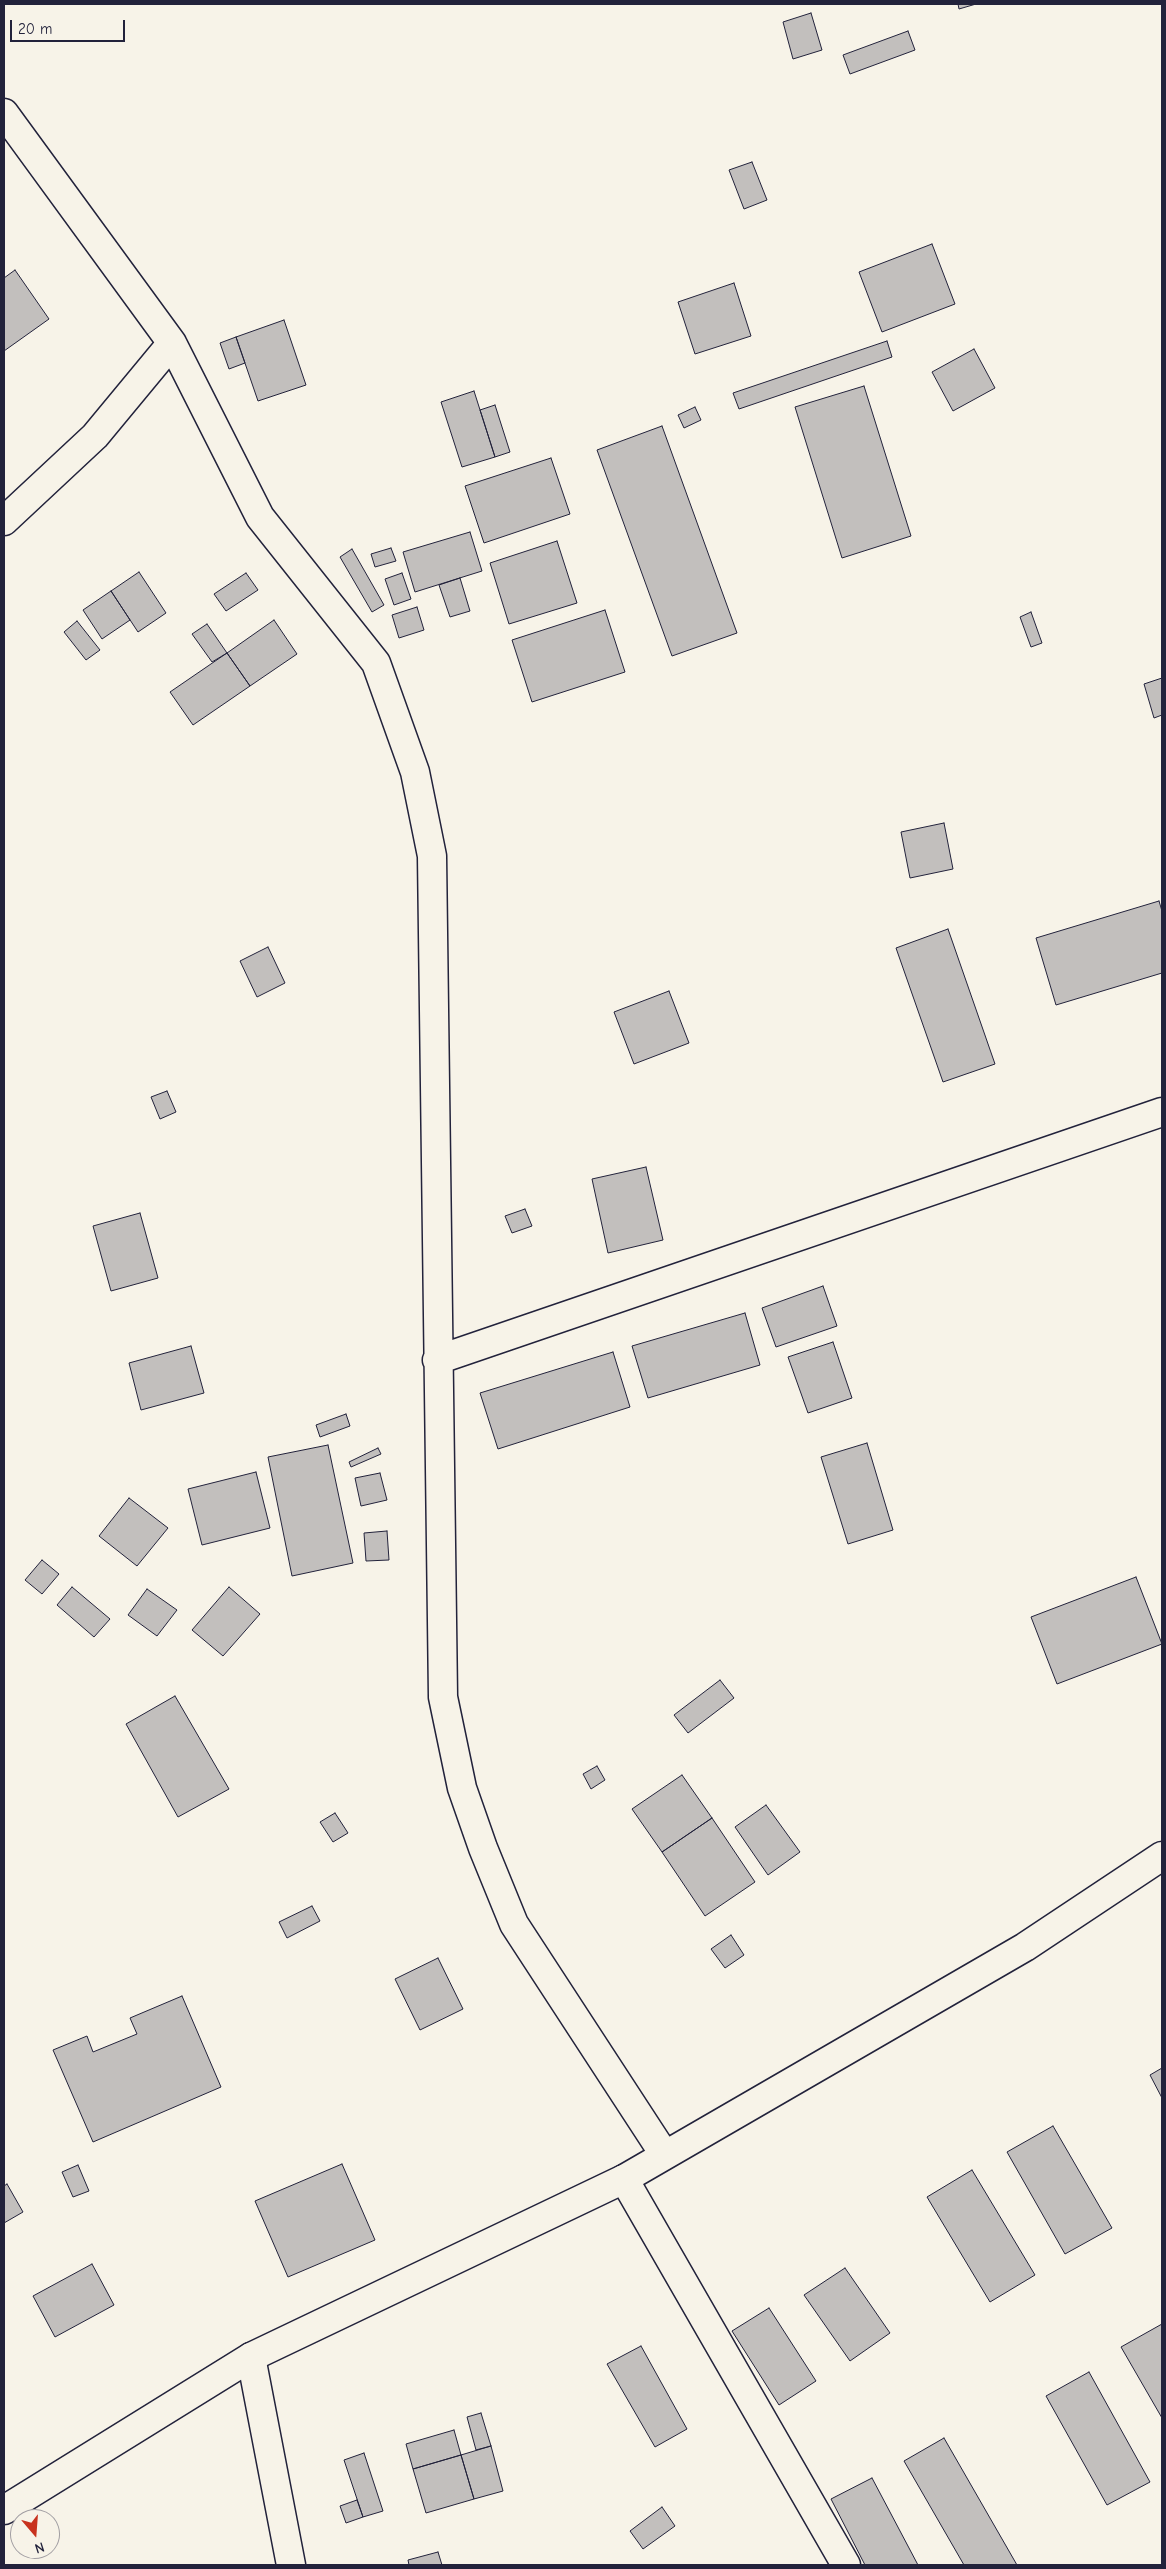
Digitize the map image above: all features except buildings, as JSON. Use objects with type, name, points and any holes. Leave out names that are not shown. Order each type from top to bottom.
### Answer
[{"type":"street","points":[[4,113],[172,343],[260,517],[376,663],[415,772],[432,856],[442,1697],[462,1788],[483,1848],[514,1924],[664,2154]]},
{"type":"street","points":[[4,521],[95,436],[172,343]]},
{"type":"street","points":[[437,1360],[1162,1112]]},
{"type":"street","points":[[4,2510],[251,2357],[624,2179],[664,2154],[1025,1947],[1162,1856]]},
{"type":"street","points":[[624,2179],[846,2565]]},
{"type":"street","points":[[251,2357],[291,2565]]}]
